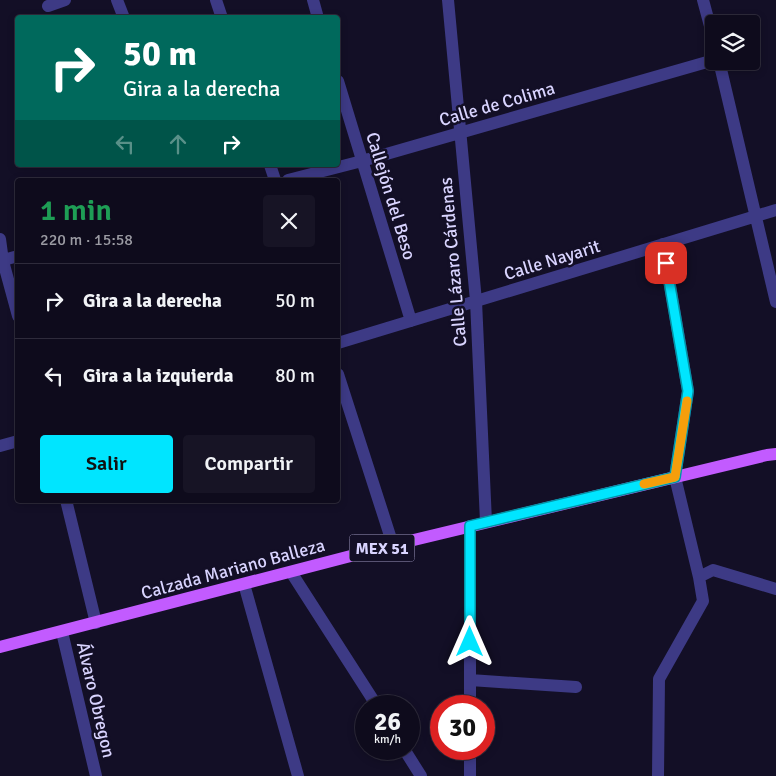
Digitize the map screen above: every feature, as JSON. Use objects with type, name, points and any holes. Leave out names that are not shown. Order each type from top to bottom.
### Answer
[{"type":"main road","name":"Calzada Mariano Balleza","points":[[0,647],[393,545],[773,453]]},
{"type":"street","points":[[48,6],[65,0]]},
{"type":"street","points":[[117,0],[123,15]]},
{"type":"street","points":[[216,0],[221,15]]},
{"type":"street","points":[[313,0],[317,15]]},
{"type":"street","name":"Calle Lázaro Cárdenas","points":[[448,0],[476,301],[486,522]]},
{"type":"street","points":[[703,0],[707,15]]},
{"type":"street","name":"Calle de Colima","points":[[340,167],[705,63]]},
{"type":"street","points":[[721,70],[776,302]]},
{"type":"street","name":"Callejón del Beso","points":[[340,88],[411,321]]},
{"type":"street","name":"Calle de Colima","points":[[296,178],[339,167]]},
{"type":"street","name":"Calle Nayarit","points":[[340,342],[776,210]]},
{"type":"street","points":[[0,238],[1,261],[15,306]]},
{"type":"street","points":[[658,776],[659,679],[703,601],[675,477],[688,391],[663,244]]},
{"type":"street","points":[[1,261],[15,257]]},
{"type":"street","points":[[340,380],[393,545]]},
{"type":"street","points":[[0,446],[15,442]]},
{"type":"street","points":[[67,503],[96,623]]},
{"type":"street","points":[[470,526],[470,695]]},
{"type":"street","points":[[699,577],[713,570],[776,589]]},
{"type":"street","points":[[292,572],[370,695]]},
{"type":"street","points":[[244,584],[298,776]]},
{"type":"street","name":"Álvaro Obregon","points":[[62,632],[96,776]]},
{"type":"street","points":[[470,680],[576,687]]},
{"type":"street","points":[[411,760],[422,776]]},
{"type":"street","points":[[470,760],[470,776]]},
{"type":"slow traffic","points":[[644,484],[675,477],[687,401]]},
{"type":"route","points":[[470,642],[470,526],[675,477],[688,391],[666,263]]}]
